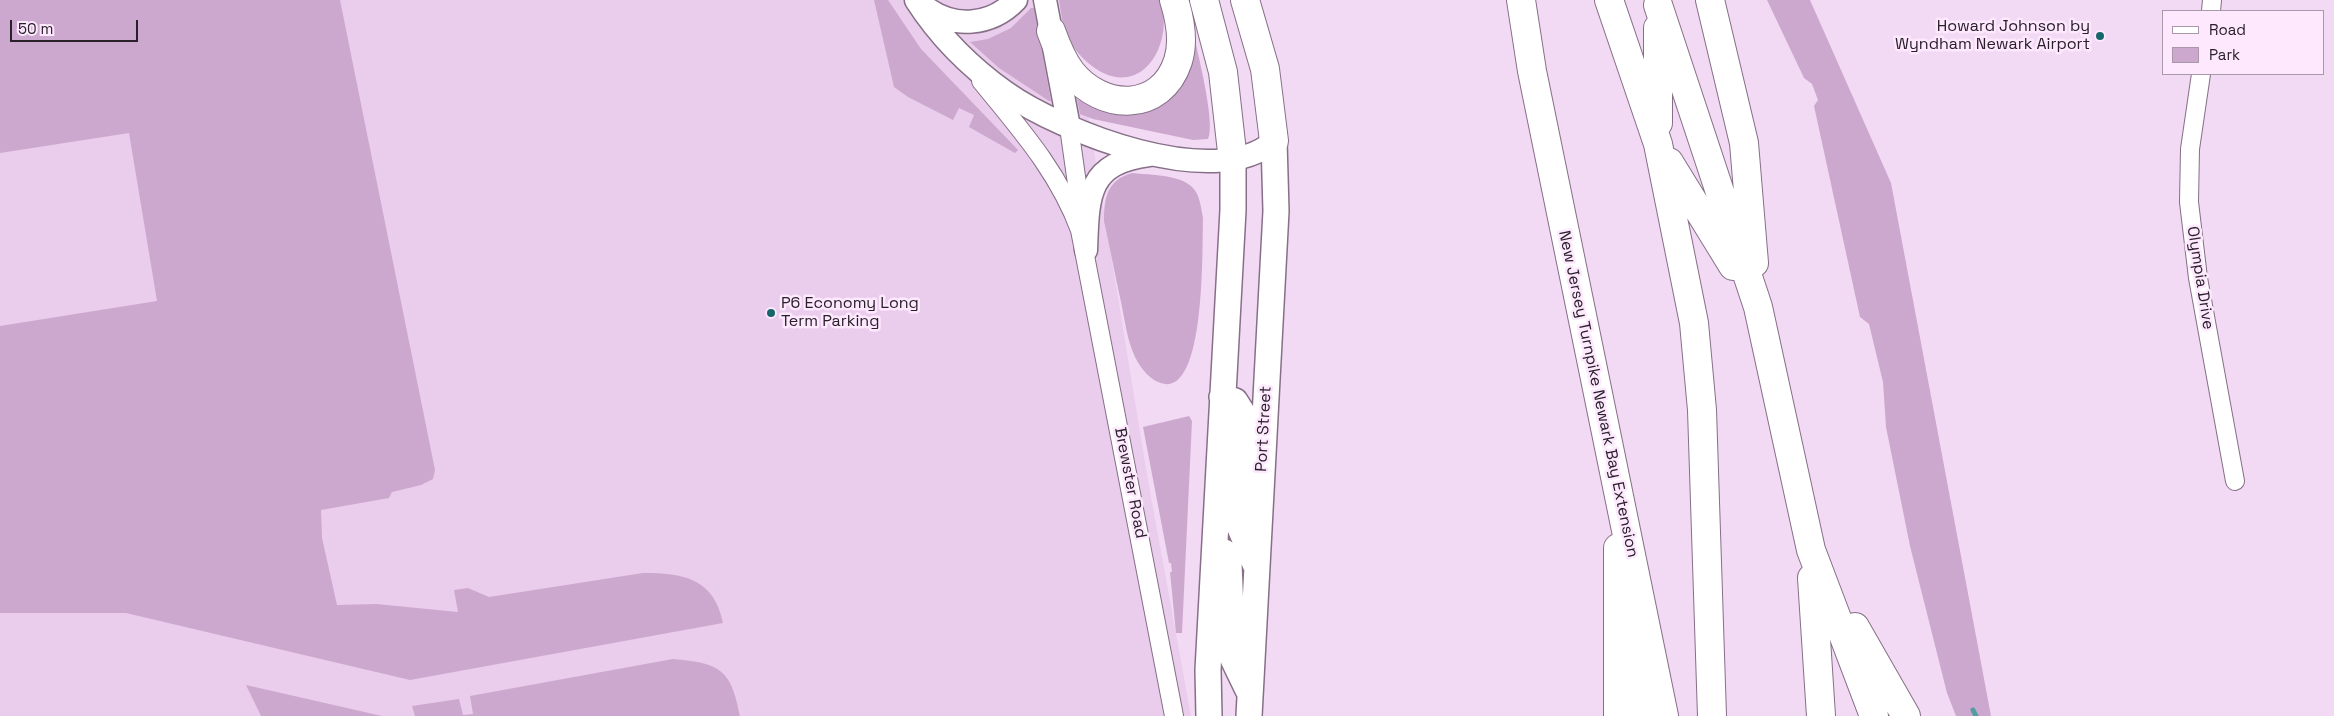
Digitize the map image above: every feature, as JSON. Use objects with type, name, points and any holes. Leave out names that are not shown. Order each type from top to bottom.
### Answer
[{"type":"highway","points":[[1051,31],[1065,63],[1086,86],[1116,102],[1139,100],[1163,84],[1175,69],[1181,39],[1174,0]]},
{"type":"highway","points":[[1204,0],[1223,72],[1233,161]]},
{"type":"highway","points":[[1245,0],[1265,68],[1274,141]]},
{"type":"highway","points":[[1510,0],[1532,71]]},
{"type":"highway","points":[[1520,0],[1532,71]]},
{"type":"highway","points":[[1532,0],[1532,71]]},
{"type":"highway","points":[[1609,0],[1658,144],[1686,277],[1701,377],[1712,716]]},
{"type":"highway","points":[[1710,0],[1744,143],[1758,307]]},
{"type":"highway","points":[[1657,3],[1658,144],[1758,307]]},
{"type":"highway","points":[[1657,3],[1758,307],[1811,550],[1874,716]]},
{"type":"highway","name":"New Jersey Turnpike Newark Bay Extension","points":[[1532,71],[1664,716]]},
{"type":"highway","points":[[1618,487],[1618,716]]},
{"type":"highway","points":[[1618,487],[1638,716]]},
{"type":"highway","points":[[1811,550],[1821,716]]},
{"type":"highway","points":[[1811,550],[1906,716]]},
{"type":"main road","name":"Port Street","points":[[1249,704],[1276,211],[1274,141]]},
{"type":"main road","points":[[1209,716],[1208,670],[1232,227],[1233,161]]},
{"type":"main road","points":[[1222,397],[1235,401],[1242,412],[1237,521],[1256,568]]},
{"type":"main road","points":[[1215,530],[1228,563],[1233,659],[1249,704]]},
{"type":"street","points":[[917,1],[942,18],[976,22],[997,16],[1016,0]]},
{"type":"street","name":"Brewster Road","points":[[1045,0],[1069,126],[1086,250],[1174,716]]},
{"type":"street","name":"Brewster Road","points":[[917,1],[1050,167],[1074,213],[1086,250]]},
{"type":"street","name":"Brewster Road","points":[[957,51],[1007,93],[1028,107],[1069,126],[1153,154],[1197,161],[1233,161],[1257,153],[1274,141]]},
{"type":"street","name":"Olympia Drive","points":[[2201,75],[2190,149],[2189,202],[2198,278],[2235,480]]},
{"type":"street","points":[[1086,250],[1089,208],[1099,177],[1114,164],[1153,154]]},
{"type":"shaded area","points":[[0,0],[1064,0],[1086,102],[1147,475],[1191,716],[0,716]]},
{"type":"green space","points":[[0,0],[340,0],[435,470],[433,479],[421,485],[392,492],[389,498],[321,510],[322,538],[337,605],[376,604],[458,612],[454,590],[468,588],[489,597],[643,573],[658,573],[684,577],[704,587],[719,608],[723,623],[410,680],[126,613],[0,613],[0,326],[157,301],[129,133],[0,153]]},
{"type":"green space","points":[[874,0],[888,0],[921,49],[1018,150],[1015,153],[969,127],[974,115],[959,108],[953,120],[908,97],[894,87]]},
{"type":"green space","points":[[1059,0],[1161,0],[1164,19],[1162,37],[1157,53],[1148,66],[1136,74],[1121,77],[1105,74],[1087,62],[1070,42],[1066,34]]},
{"type":"green space","points":[[1767,0],[1810,0],[1891,183],[1991,716],[1956,716],[1947,693],[1910,546],[1886,427],[1883,382],[1869,324],[1860,317],[1814,106],[1818,100],[1812,84],[1804,78]]},
{"type":"green space","points":[[1031,8],[1034,8],[1051,101],[999,68],[970,42],[988,39],[1011,28]]},
{"type":"green space","points":[[1194,36],[1208,105],[1210,131],[1208,139],[1193,140],[1093,119],[1080,114],[1077,99],[1103,110],[1131,114]]},
{"type":"green space","points":[[1132,173],[1164,176],[1187,183],[1197,194],[1203,218],[1201,284],[1195,341],[1188,364],[1178,379],[1165,384],[1155,381],[1143,370],[1132,351],[1104,221],[1106,198],[1112,185],[1117,180]]},
{"type":"green space","points":[[1189,416],[1192,421],[1182,633],[1176,633],[1170,572],[1172,572],[1171,563],[1169,563],[1143,427]]},
{"type":"green space","points":[[673,659],[702,663],[721,671],[732,688],[740,716],[415,716],[412,706],[459,699],[463,715],[473,714],[470,696]]},
{"type":"green space","points":[[246,685],[382,716],[261,716]]},
{"type":"waterway","points":[[1973,710],[1976,716]]},
{"type":"place","name":"Howard Johnson by Wyndham Newark Airport","points":[[2100,36]]},
{"type":"place","name":"P6 Economy Long Term Parking","points":[[771,313]]}]
